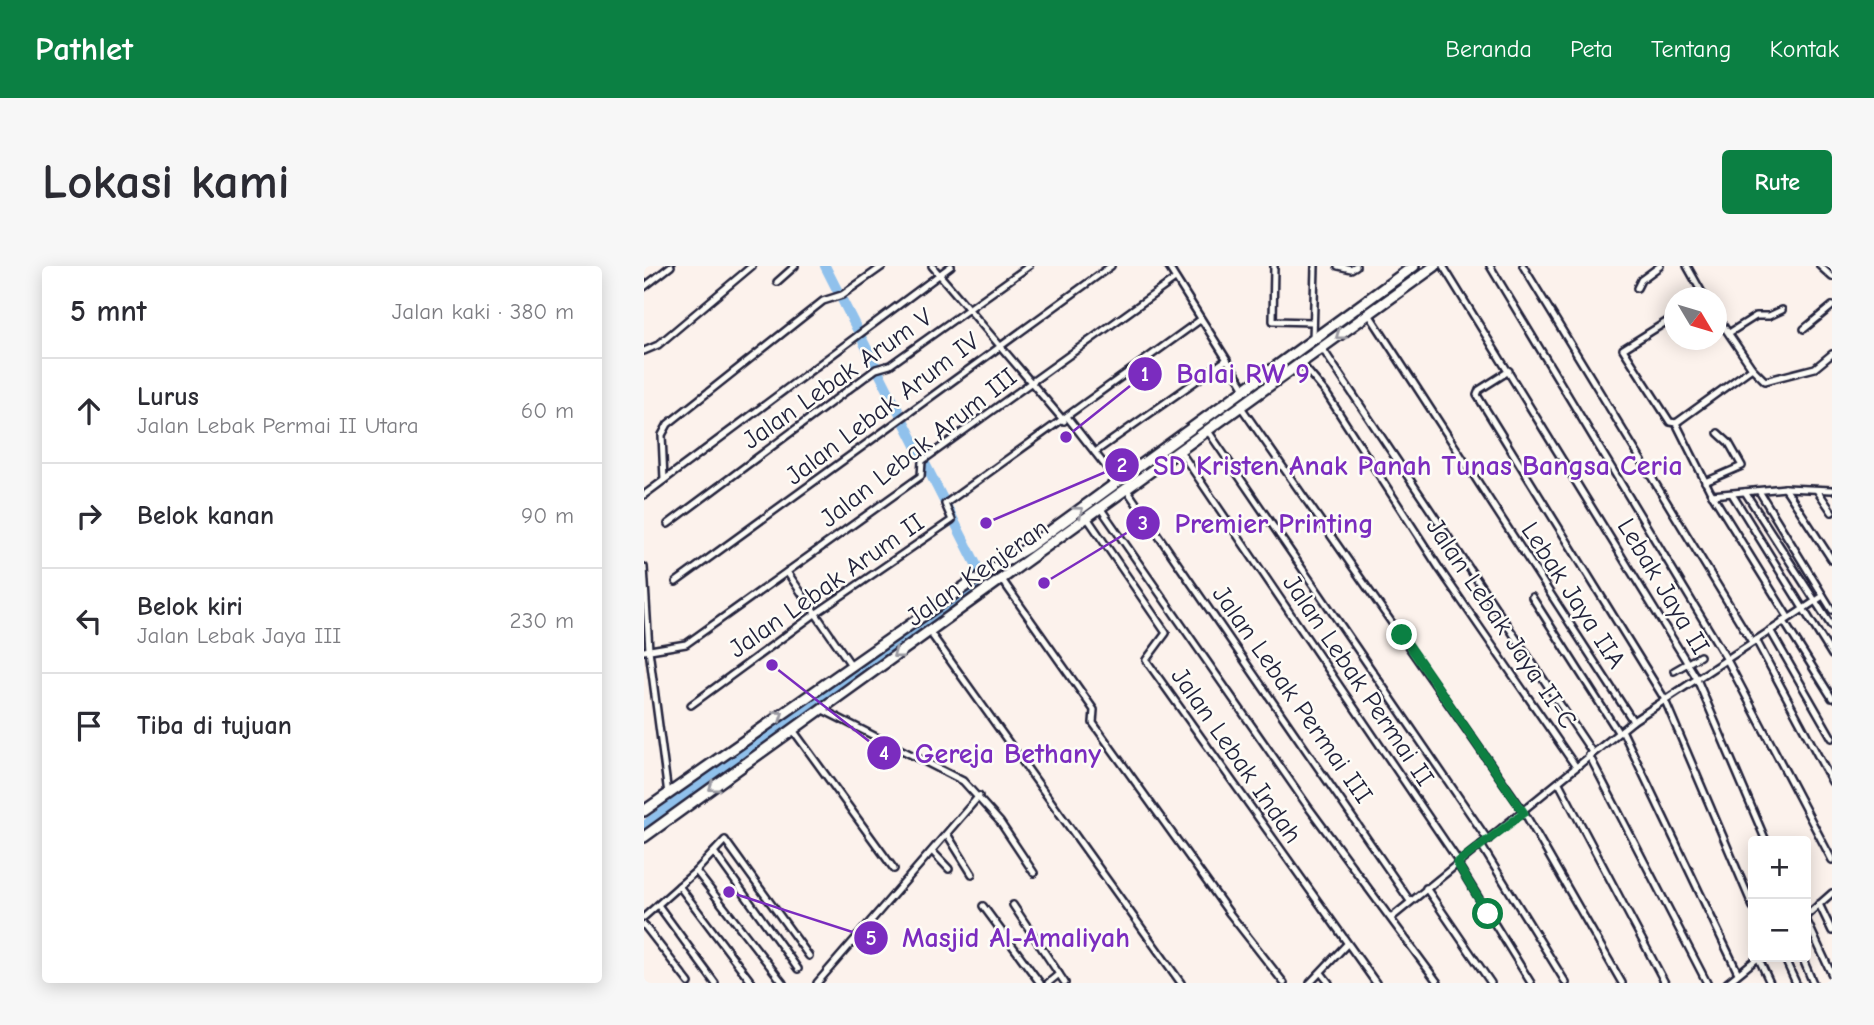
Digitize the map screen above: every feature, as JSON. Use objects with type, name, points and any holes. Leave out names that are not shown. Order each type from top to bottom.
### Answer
[{"type":"main road","name":"Jalan Kenjeran","points":[[644,811],[851,665],[978,578],[1027,548],[1414,266]]},
{"type":"main road","name":"Jalan Kenjeran","points":[[644,837],[929,631],[1003,581],[1435,266]]},
{"type":"main road","points":[[1160,452],[1167,461]]},
{"type":"main road","points":[[1148,460],[1155,469]]},
{"type":"street","points":[[644,286],[671,266]]},
{"type":"street","points":[[644,351],[658,345],[752,266]]},
{"type":"street","points":[[777,282],[795,266]]},
{"type":"street","points":[[664,481],[662,435],[668,424],[823,301],[840,296],[883,266]]},
{"type":"street","points":[[932,266],[1118,482]]},
{"type":"street","points":[[644,495],[950,266]]},
{"type":"street","name":"Jalan Lebak Arum V","points":[[668,524],[877,369],[890,365],[1029,266]]},
{"type":"street","name":"Jalan Lebak Arum IV","points":[[676,582],[1111,266]]},
{"type":"street","points":[[1168,266],[1246,390]]},
{"type":"street","name":"Jalan Lebak Arum III","points":[[646,650],[684,646],[922,475],[924,460],[1174,276],[1177,266]]},
{"type":"street","points":[[1273,266],[1273,321],[1313,322]]},
{"type":"street","points":[[1313,341],[1315,266]]},
{"type":"street","points":[[1338,266],[1351,269],[1356,266]]},
{"type":"street","name":"Lebak Jaya II","points":[[1443,266],[1696,677],[1764,836]]},
{"type":"street","points":[[1490,266],[1725,656],[1832,860]]},
{"type":"street","points":[[1523,266],[1754,641],[1832,782]]},
{"type":"street","points":[[1637,288],[1641,279],[1660,266]]},
{"type":"street","points":[[1687,266],[1699,287]]},
{"type":"street","points":[[1820,266],[1832,277]]},
{"type":"street","points":[[1804,329],[1832,306]]},
{"type":"street","points":[[1729,333],[1756,316],[1769,316],[1782,310]]},
{"type":"street","name":"Lebak Jaya IIA","points":[[1369,314],[1633,721]]},
{"type":"street","name":"Jalan Lebak Arum II","points":[[691,705],[815,614],[952,520],[946,503],[1200,320]]},
{"type":"street","points":[[1664,323],[1623,348],[1670,422],[1676,423],[1752,368]]},
{"type":"street","points":[[1727,330],[1752,368],[1766,381],[1815,368],[1832,354]]},
{"type":"street","points":[[1649,332],[1654,341]]},
{"type":"street","points":[[1322,348],[1591,754],[1707,983]]},
{"type":"street","points":[[1095,453],[1226,360]]},
{"type":"street","name":"Jalan Lebak Jaya II-C","points":[[1301,363],[1326,393],[1432,559],[1576,766]]},
{"type":"street","points":[[1509,371],[1479,390],[1477,395],[1664,698],[1750,899]]},
{"type":"street","points":[[1241,407],[1524,813],[1622,983]]},
{"type":"street","points":[[1676,423],[1712,495],[1832,698]]},
{"type":"street","points":[[1208,431],[1488,840]]},
{"type":"street","points":[[1705,482],[1742,466],[1729,443],[1718,433]]},
{"type":"street","name":"Jalan Lebak Permai II","points":[[1180,451],[1458,862],[1531,983]]},
{"type":"street","points":[[1712,495],[1785,488],[1832,490]]},
{"type":"street","points":[[1785,488],[1832,561]]},
{"type":"street","points":[[1817,489],[1832,512]]},
{"type":"street","name":"Jalan Lebak Permai III","points":[[1127,490],[1410,901]]},
{"type":"street","points":[[1759,491],[1832,610]]},
{"type":"street","points":[[1745,492],[1832,627]]},
{"type":"street","points":[[1732,494],[1832,655]]},
{"type":"street","points":[[1101,509],[1309,808],[1438,983]]},
{"type":"street","name":"Jalan Lebak Indah","points":[[1088,519],[1166,633],[1146,659],[1347,944]]},
{"type":"street","points":[[644,567],[646,650],[668,794]]},
{"type":"street","points":[[787,572],[851,665]]},
{"type":"street","points":[[1003,581],[1094,710],[1093,723],[1230,914],[1284,983]]},
{"type":"street","points":[[1391,918],[1458,862],[1524,813],[1576,766],[1633,721],[1725,656],[1754,641],[1785,618],[1823,596]]},
{"type":"street","points":[[1532,597],[1620,731],[1738,973]]},
{"type":"street","points":[[1770,630],[1832,738]]},
{"type":"street","points":[[929,631],[1181,983]]},
{"type":"street","points":[[1674,671],[1700,656]]},
{"type":"street","points":[[821,709],[961,779],[979,796],[1034,873]]},
{"type":"street","points":[[792,729],[894,869]]},
{"type":"street","points":[[1559,783],[1665,983]]},
{"type":"street","points":[[817,983],[979,796]]},
{"type":"street","points":[[947,834],[972,874]]},
{"type":"street","points":[[644,917],[696,871],[725,839],[809,956]]},
{"type":"street","points":[[1481,845],[1566,983]]},
{"type":"street","points":[[932,851],[949,869]]},
{"type":"street","points":[[714,852],[798,969]]},
{"type":"street","points":[[696,871],[783,983]]},
{"type":"street","points":[[680,886],[752,983]]},
{"type":"street","points":[[1426,888],[1491,983]]},
{"type":"street","points":[[1811,912],[1832,893]]},
{"type":"street","points":[[1819,904],[1832,930]]},
{"type":"street","points":[[658,905],[715,983]]},
{"type":"street","points":[[1013,905],[1065,983]]},
{"type":"street","points":[[983,906],[1040,983]]},
{"type":"street","points":[[644,925],[689,983]]},
{"type":"street","points":[[1811,928],[1832,975]]},
{"type":"street","points":[[1310,983],[1322,974],[1330,958],[1347,944],[1376,983]]},
{"type":"street","points":[[1727,983],[1752,962]]},
{"type":"street","points":[[1761,962],[1770,983]]},
{"type":"street","points":[[1786,962],[1796,983]]},
{"type":"street","points":[[1804,962],[1814,983]]},
{"type":"street","points":[[1048,983],[1059,974]]},
{"type":"street","points":[[1322,974],[1329,983]]},
{"type":"waterway","points":[[644,826],[958,597],[975,588],[979,570],[825,266]]},
{"type":"place","name":"Balai RW 9","points":[[1066,437]]},
{"type":"place","name":"SD Kristen Anak Panah Tunas Bangsa Ceria","points":[[986,523]]},
{"type":"place","name":"Premier Printing","points":[[1044,583]]},
{"type":"place","name":"Gereja Bethany","points":[[772,665]]},
{"type":"place","name":"Masjid Al-Amaliyah","points":[[729,892]]},
{"type":"route","points":[[1402,635],[1524,813],[1457,863],[1488,914]]}]
